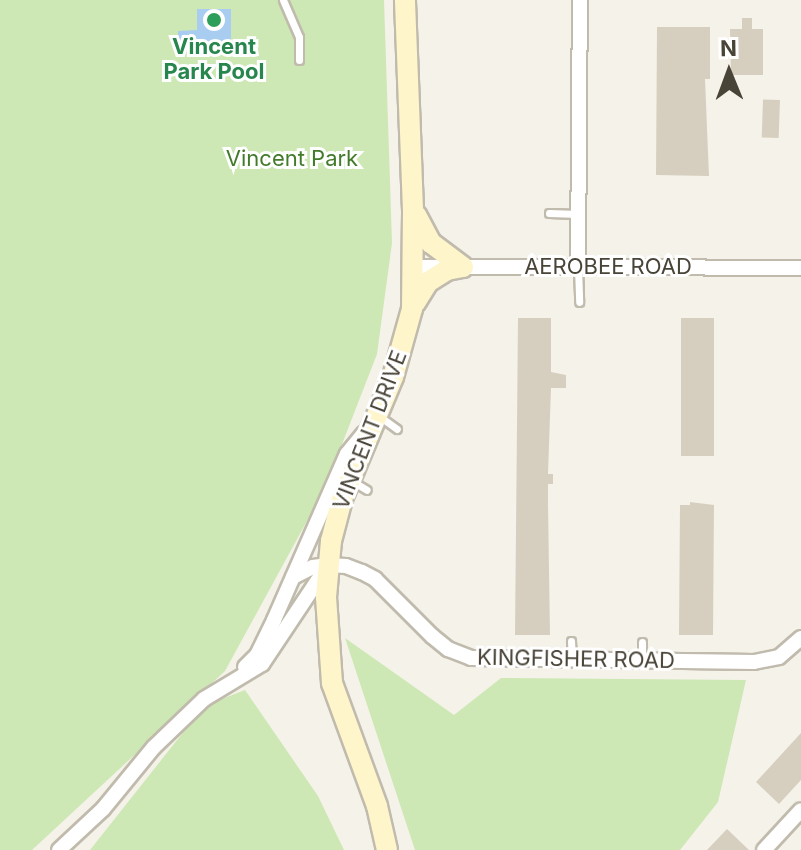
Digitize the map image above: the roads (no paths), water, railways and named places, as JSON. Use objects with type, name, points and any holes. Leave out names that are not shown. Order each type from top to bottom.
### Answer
[{"type":"street","name":"VINCENT DRIVE","points":[[387,850],[377,806],[332,683],[326,621],[328,565],[335,524],[359,485],[412,309],[413,210],[405,0]]},
{"type":"street","points":[[578,267],[580,0]]},
{"type":"street","points":[[413,210],[431,243],[463,267]]},
{"type":"street","name":"AEROBEE ROAD","points":[[414,267],[801,268]]},
{"type":"street","points":[[412,309],[428,282],[447,270],[463,267]]},
{"type":"street","points":[[228,685],[257,655],[347,454],[378,415]]},
{"type":"street","points":[[293,577],[313,567],[328,565]]},
{"type":"street","points":[[59,850],[103,809],[154,747],[204,699],[248,674],[274,651],[316,579],[328,565]]},
{"type":"street","name":"KINGFISHER ROAD","points":[[328,565],[346,566],[375,579],[432,636],[448,649],[471,658],[766,661],[779,657],[801,638]]},
{"type":"street","points":[[764,850],[801,810]]},
{"type":"lane","points":[[283,0],[299,37],[299,60]]},
{"type":"lane","points":[[549,213],[578,214]]},
{"type":"lane","points":[[578,267],[579,302]]},
{"type":"lane","points":[[378,415],[397,429]]},
{"type":"lane","points":[[571,641],[572,661]]},
{"type":"lane","points":[[642,642],[642,662]]},
{"type":"water","name":"Vincent Park Pool","points":[[197,9],[231,9],[231,51],[177,50],[178,31],[197,30]]},
{"type":"place","name":"Vincent Park Pool","points":[[214,20]]},
{"type":"park label","name":"Vincent Park","points":[[292,159]]}]
